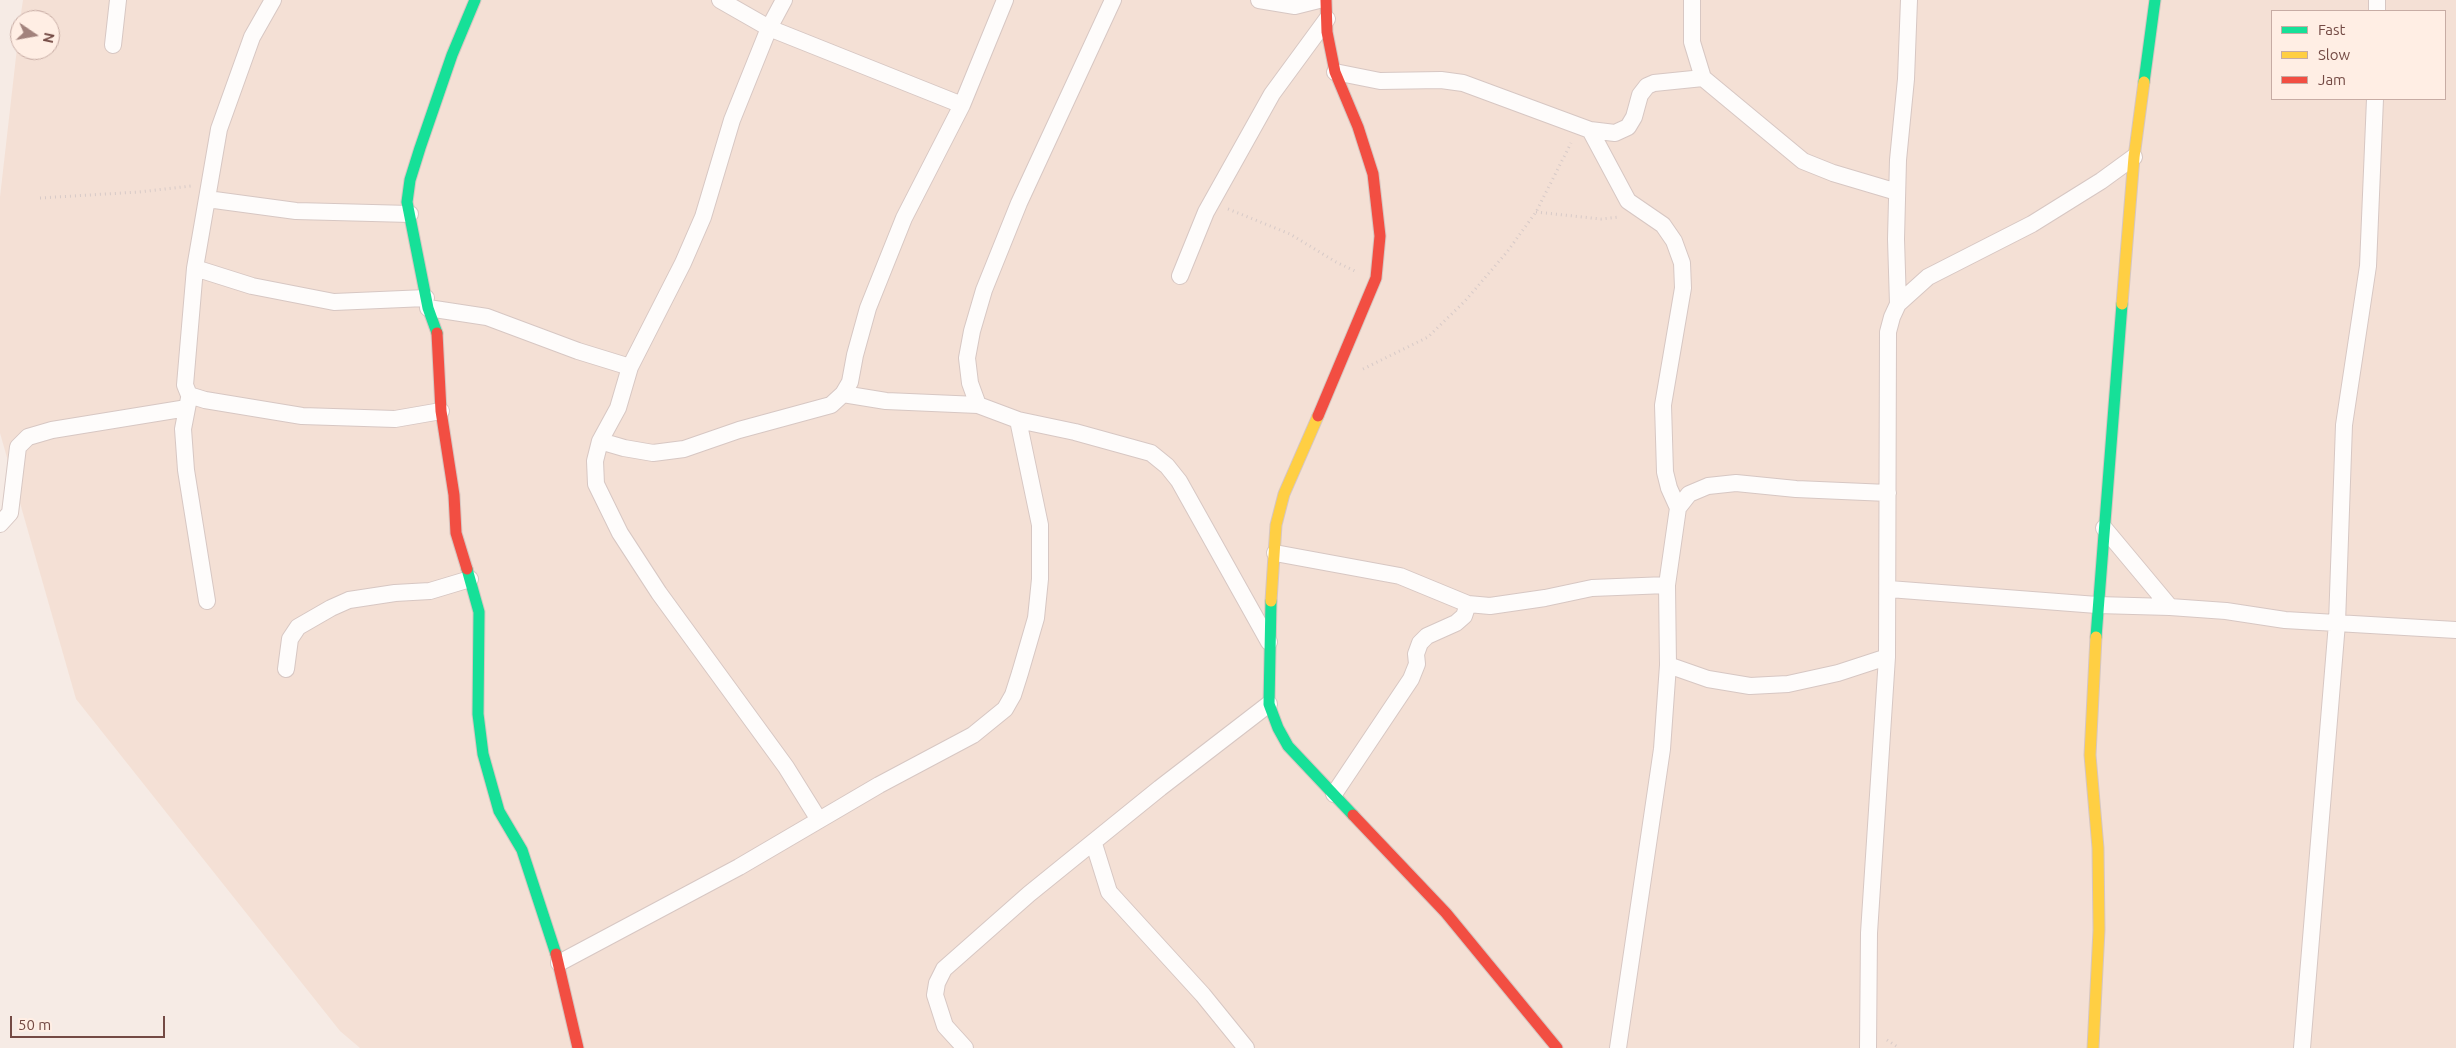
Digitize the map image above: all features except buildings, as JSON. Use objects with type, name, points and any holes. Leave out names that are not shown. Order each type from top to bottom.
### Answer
[{"type":"street","points":[[113,45],[118,0]]},
{"type":"street","points":[[207,601],[186,470],[183,429],[188,402],[185,385],[195,268],[219,129],[232,88],[252,37],[273,0]]},
{"type":"street","points":[[475,0],[452,55],[420,148],[410,180],[407,202],[427,303],[438,335],[441,411],[454,495],[456,532],[479,612],[478,714],[483,754],[499,811],[522,850],[559,963],[578,1048]]},
{"type":"street","points":[[720,0],[769,28],[962,105]]},
{"type":"street","points":[[784,0],[769,28],[732,120],[703,216],[683,262],[630,366],[618,408],[600,441],[595,461],[596,484],[620,533],[659,593],[786,768],[819,820]]},
{"type":"street","points":[[600,441],[624,448],[653,453],[684,449],[739,430],[831,405],[843,394],[850,382],[855,355],[868,308],[904,218],[962,105],[1005,0]]},
{"type":"street","points":[[978,405],[970,383],[967,358],[972,331],[984,290],[1019,203],[1113,0]]},
{"type":"street","points":[[1259,0],[1295,6],[1319,0]]},
{"type":"street","points":[[1326,0],[1335,72],[1358,127],[1373,174],[1380,236],[1376,278],[1363,313],[1284,494],[1276,525],[1270,643],[1270,704],[1278,728],[1288,746],[1446,913],[1558,1048]]},
{"type":"street","points":[[1692,0],[1692,42],[1703,78],[1803,161],[1833,174],[1897,192]]},
{"type":"street","points":[[1868,1048],[1868,934],[1887,657],[1889,589],[1888,332],[1898,304],[1898,160],[1906,79],[1909,0]]},
{"type":"street","points":[[2093,1048],[2099,930],[2098,848],[2090,755],[2097,605],[2134,157],[2156,0]]},
{"type":"street","points":[[1180,276],[1211,203],[1272,94],[1327,19]]},
{"type":"street","points":[[1335,72],[1380,81],[1441,80],[1463,83],[1585,128],[1616,133],[1628,127],[1634,117],[1640,95],[1647,86],[1654,83],[1703,78]]},
{"type":"street","points":[[2302,1048],[2336,623],[2344,425],[2368,266],[2375,100]]},
{"type":"street","points":[[1585,128],[1628,201],[1639,211],[1663,225],[1674,241],[1682,263],[1683,288],[1663,405],[1665,472],[1669,488],[1678,508]]},
{"type":"street","points":[[1898,304],[1928,277],[2032,224],[2101,182],[2134,157]]},
{"type":"street","points":[[208,191],[296,211],[410,214]]},
{"type":"street","points":[[195,268],[252,286],[334,302],[427,303],[487,317],[578,351],[630,366]]},
{"type":"street","points":[[843,394],[886,401],[978,405],[1018,420],[1075,432],[1151,453],[1167,466],[1179,481],[1270,643]]},
{"type":"street","points":[[0,524],[10,513],[18,447],[28,437],[52,430],[188,402],[276,414],[331,418],[395,419],[441,411]]},
{"type":"street","points":[[559,963],[739,866],[973,735],[1005,708],[1013,695],[1036,618],[1040,579],[1040,525],[1018,420]]},
{"type":"street","points":[[1618,1048],[1662,749],[1668,665],[1666,585],[1678,508],[1689,494],[1708,486],[1736,483],[1796,489],[1888,493]]},
{"type":"street","points":[[2104,528],[2170,607]]},
{"type":"street","points":[[1275,553],[1400,576],[1468,604],[1490,606],[1545,598],[1592,588],[1666,585]]},
{"type":"street","points":[[286,669],[290,639],[298,627],[331,608],[349,600],[395,593],[430,591],[470,579]]},
{"type":"street","points":[[1889,589],[2097,605],[2170,607],[2336,623],[2456,630]]},
{"type":"street","points":[[1334,794],[1411,679],[1417,664],[1416,654],[1420,643],[1428,636],[1456,623],[1464,616],[1468,604]]},
{"type":"street","points":[[1668,665],[1708,678],[1750,686],[1788,684],[1838,673],[1887,657]]},
{"type":"street","points":[[963,1047],[945,1026],[935,995],[937,983],[944,970],[1030,894],[1094,844],[1160,788],[1270,704]]},
{"type":"street","points":[[1094,844],[1109,892],[1203,995],[1246,1048]]},
{"type":"path","points":[[1358,371],[1428,337],[1465,302],[1507,252],[1536,212],[1585,128]]},
{"type":"path","points":[[40,198],[140,192],[208,191]]},
{"type":"path","points":[[1211,203],[1290,234],[1336,262],[1376,278]]},
{"type":"path","points":[[1536,212],[1601,219],[1616,218],[1639,211]]},
{"type":"shaded area","points":[[23,0],[2456,0],[2456,1048],[360,1048],[340,1031],[76,699],[0,433],[0,197],[16,60],[60,60],[60,10],[22,10]]},
{"type":"traffic: fast","points":[[437,333],[428,308],[407,202],[410,180],[420,148],[452,55],[475,0]]},
{"type":"traffic: fast","points":[[2144,82],[2155,0]]},
{"type":"traffic: fast","points":[[2096,637],[2122,304]]},
{"type":"traffic: fast","points":[[467,569],[479,612],[478,714],[483,754],[499,811],[522,850],[556,954]]},
{"type":"traffic: fast","points":[[1271,601],[1269,704],[1278,728],[1288,746],[1353,815]]},
{"type":"traffic: slow","points":[[2122,304],[2134,157],[2144,82]]},
{"type":"traffic: slow","points":[[1271,601],[1276,525],[1284,494],[1318,416]]},
{"type":"traffic: slow","points":[[2093,1048],[2099,930],[2098,848],[2090,755],[2096,637]]},
{"type":"traffic: jam","points":[[1318,416],[1376,278],[1380,236],[1373,174],[1358,127],[1335,72],[1327,32],[1326,0]]},
{"type":"traffic: jam","points":[[437,333],[441,411],[454,495],[456,533],[467,569]]},
{"type":"traffic: jam","points":[[1353,815],[1446,913],[1557,1048]]},
{"type":"traffic: jam","points":[[556,954],[578,1048]]}]
